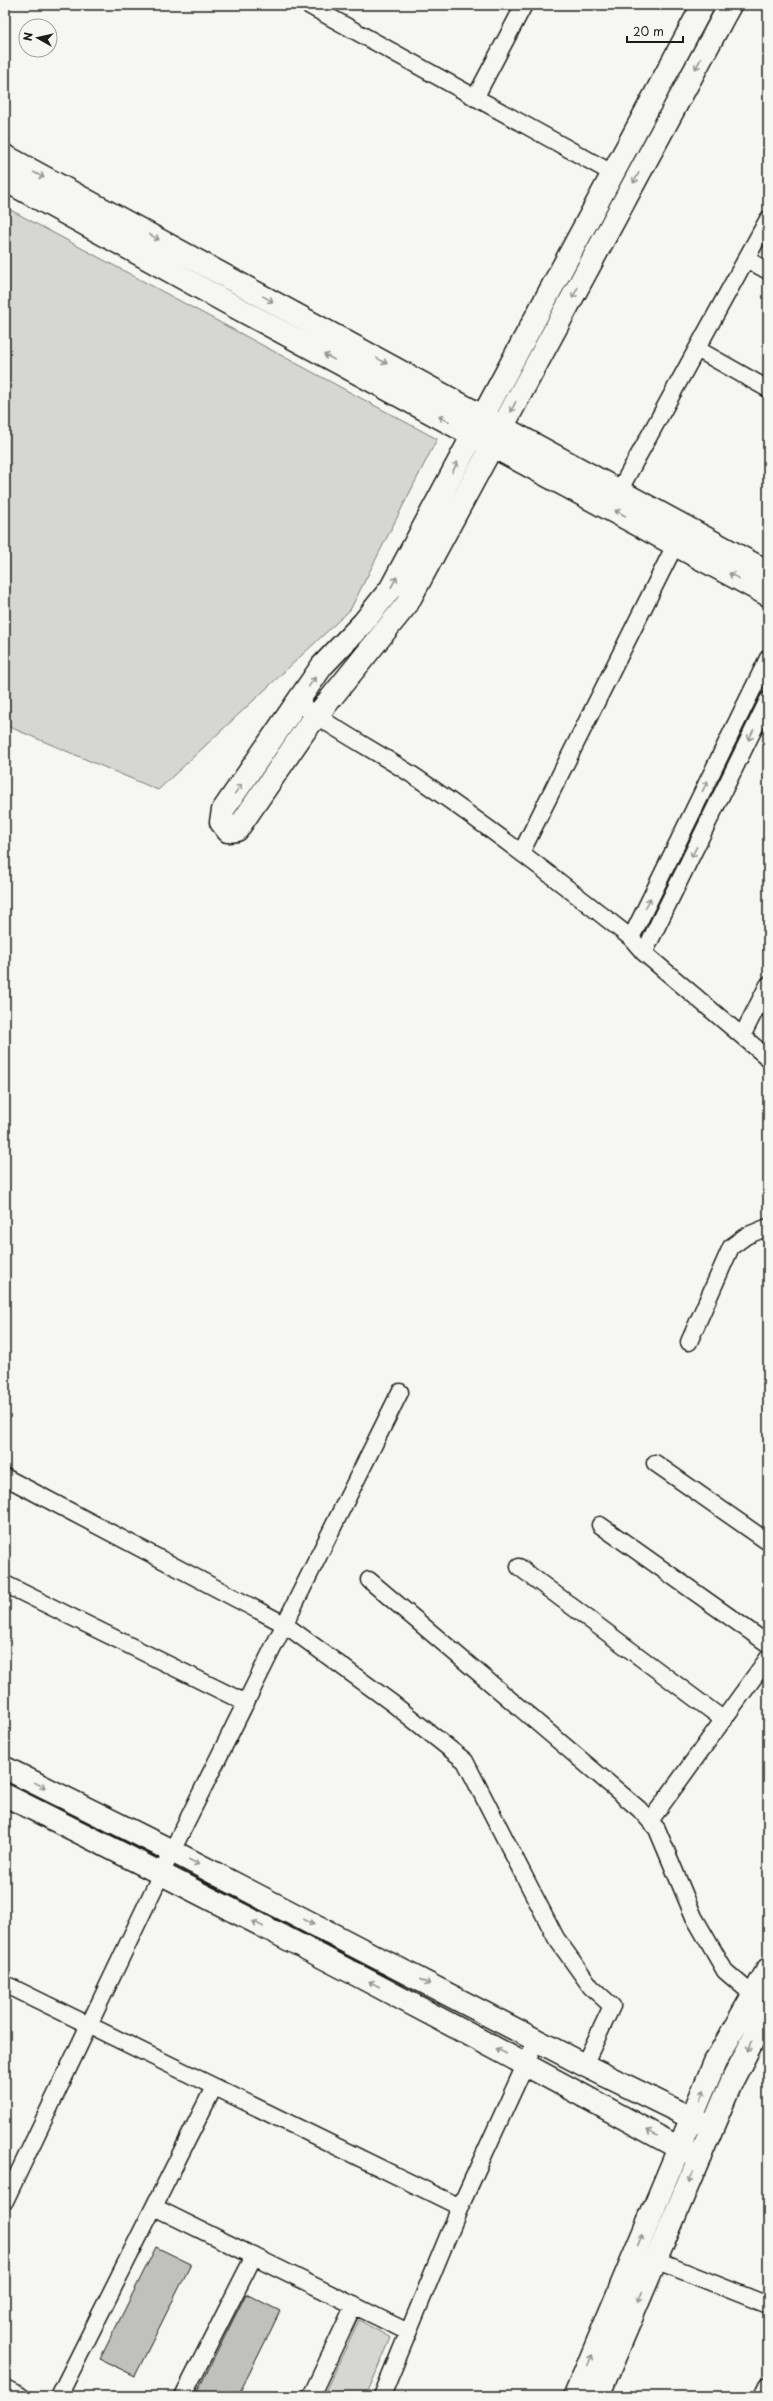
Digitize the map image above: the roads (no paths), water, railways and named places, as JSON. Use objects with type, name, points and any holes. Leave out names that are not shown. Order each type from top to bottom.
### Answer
[{"type":"street","points":[[308,5],[612,174]]},
{"type":"street","points":[[475,98],[524,5]]},
{"type":"street","points":[[703,5],[391,588],[363,623],[322,666],[223,810],[221,822],[228,831],[237,830],[316,716],[407,604],[730,5]]},
{"type":"street","points":[[5,156],[478,425],[493,445],[680,535],[768,572]]},
{"type":"street","points":[[5,180],[228,303],[478,425],[503,427],[619,491],[768,595]]},
{"type":"street","points":[[619,491],[768,219]]},
{"type":"street","points":[[746,259],[768,271]]},
{"type":"street","points":[[697,349],[768,389]]},
{"type":"street","points":[[522,851],[680,535]]},
{"type":"street","points":[[631,938],[768,658]]},
{"type":"street","points":[[644,953],[768,702],[750,694]]},
{"type":"street","points":[[297,702],[316,716],[422,781],[522,851],[631,938],[644,953],[768,1058]]},
{"type":"street","points":[[742,1036],[768,985]]},
{"type":"street","points":[[689,1342],[731,1248],[746,1236],[768,1227]]},
{"type":"street","points":[[5,2201],[161,1873],[400,1392]]},
{"type":"street","points":[[655,1463],[768,1542]]},
{"type":"street","points":[[5,1477],[284,1624],[392,1703],[465,1761],[556,1938],[591,1987],[612,2006],[584,2065]]},
{"type":"street","points":[[600,1525],[768,1644]]},
{"type":"street","points":[[519,1567],[724,1720]]},
{"type":"street","points":[[370,1580],[639,1809],[657,1828],[694,1917],[725,1971],[753,1995]]},
{"type":"street","points":[[5,1584],[246,1703]]},
{"type":"street","points":[[650,1821],[768,1658]]},
{"type":"street","points":[[5,1768],[172,1851],[584,2065],[712,2128]]},
{"type":"street","points":[[5,1795],[161,1873],[525,2064],[679,2148],[700,2157]]},
{"type":"street","points":[[575,2396],[716,2062],[768,1969]]},
{"type":"street","points":[[5,1984],[460,2207]]},
{"type":"street","points":[[598,2396],[732,2081],[768,2011]]},
{"type":"street","points":[[382,2396],[460,2207],[536,2039]]},
{"type":"street","points":[[59,2396],[214,2087]]},
{"type":"street","points":[[154,2207],[408,2332]]},
{"type":"street","points":[[183,2396],[254,2256]]},
{"type":"street","points":[[655,2260],[768,2305]]},
{"type":"street","points":[[311,2396],[354,2305]]},
{"type":"street","points":[[763,2396],[768,2385]]},
{"type":"street","points":[[5,2388],[21,2396]]}]
